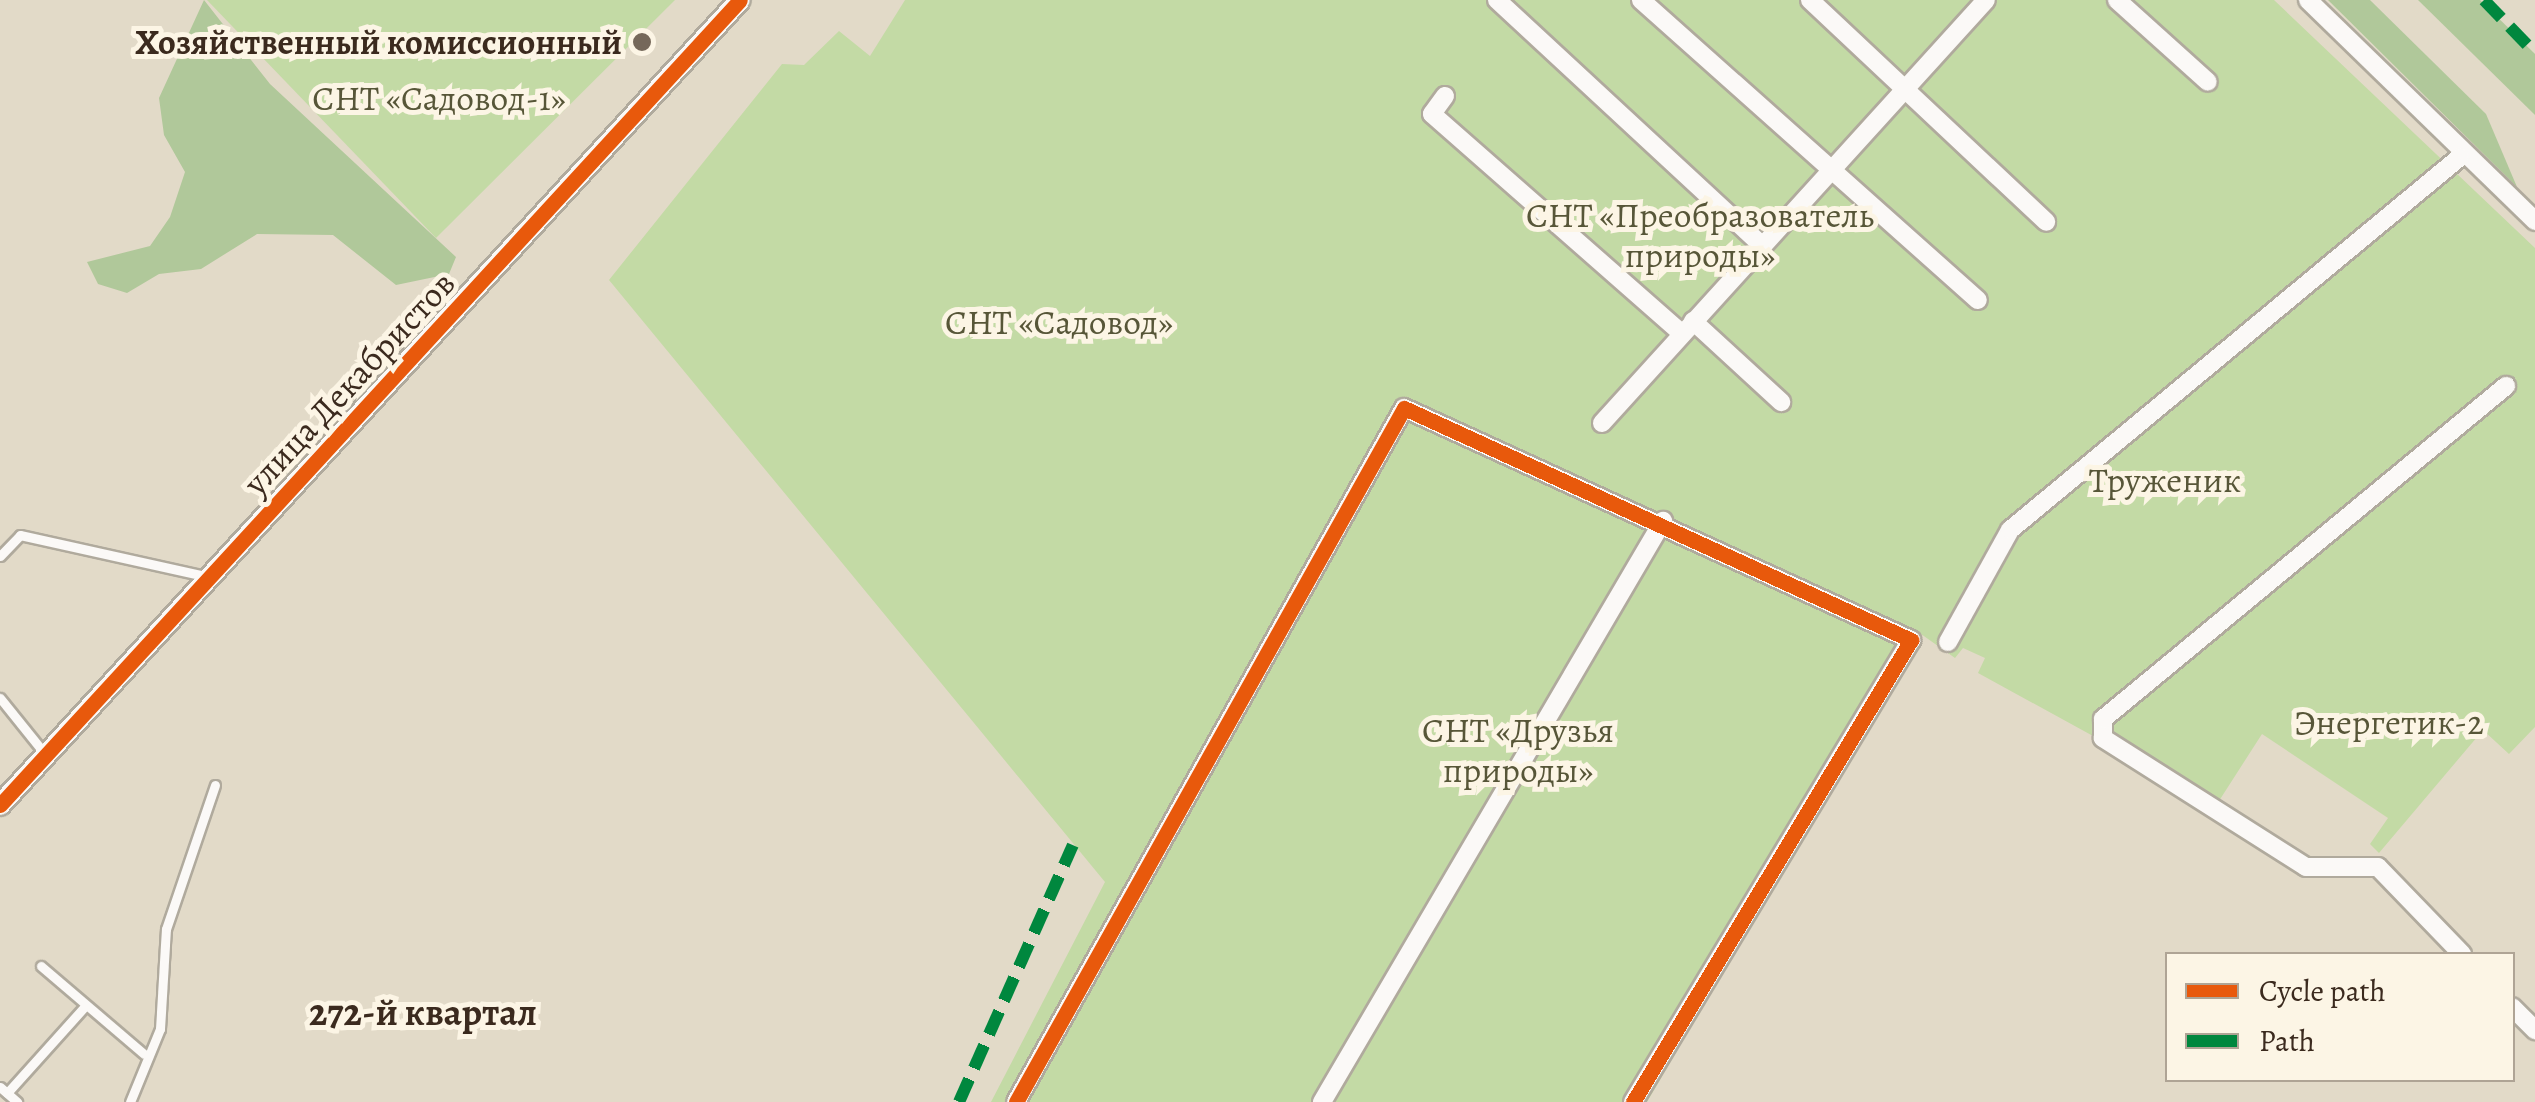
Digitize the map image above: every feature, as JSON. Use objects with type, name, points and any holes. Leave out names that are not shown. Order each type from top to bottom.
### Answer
[{"type":"street","name":"улица Декабристов","points":[[0,805],[740,0]]},
{"type":"street","points":[[1498,0],[1762,246]]},
{"type":"street","points":[[1642,0],[1838,167],[1978,300]]},
{"type":"street","points":[[1810,0],[2046,222]]},
{"type":"street","points":[[1602,423],[1986,0]]},
{"type":"street","points":[[2117,0],[2208,82]]},
{"type":"street","points":[[2308,0],[2460,158],[2535,221]]},
{"type":"street","points":[[1445,96],[1432,114],[1782,402]]},
{"type":"street","points":[[1948,642],[2010,530],[2460,158]]},
{"type":"street","points":[[2460,952],[2378,867],[2306,867],[2103,738],[2103,719],[2506,386]]},
{"type":"street","points":[[1016,1102],[1404,408],[1662,521],[1910,640],[1633,1102]]},
{"type":"street","points":[[1322,1102],[1662,521]]},
{"type":"street","points":[[2515,1009],[2535,1030]]},
{"type":"lane","points":[[0,556],[20,535],[212,577]]},
{"type":"lane","points":[[0,698],[46,756]]},
{"type":"lane","points":[[130,1102],[144,1054],[166,1002],[166,929],[215,785]]},
{"type":"lane","points":[[41,966],[144,1054]]},
{"type":"lane","points":[[16,1102],[4,1090],[86,1004]]},
{"type":"green space","points":[[204,0],[270,84],[456,257],[449,274],[396,285],[333,235],[257,234],[201,269],[159,274],[127,293],[98,284],[87,262],[150,246],[170,217],[185,172],[164,135],[159,98]]},
{"type":"green space","name":"СНТ «Садовод-1»","points":[[207,0],[675,0],[436,238]]},
{"type":"green space","points":[[905,0],[2274,0],[2535,248],[2535,727],[2509,754],[2483,730],[2379,853],[2370,844],[2388,818],[2262,734],[2217,804],[1978,673],[1985,658],[1963,648],[1955,658],[1921,634],[1647,1102],[991,1102],[1105,882],[609,280],[782,64],[804,65],[839,31],[870,56]]},
{"type":"green space","points":[[2328,0],[2370,0],[2486,114],[2517,187]]},
{"type":"green space","points":[[2418,0],[2480,0],[2535,54],[2535,115]]},
{"type":"marked path","points":[[2484,0],[2535,53]]},
{"type":"marked path","points":[[959,1102],[1073,845]]},
{"type":"cycle path","points":[[0,805],[740,0]]},
{"type":"cycle path","points":[[1016,1102],[1404,408],[1911,640],[1633,1102]]},
{"type":"place","name":"Хозяйственный комиссионный","points":[[642,42]]},
{"type":"district","name":"272-й квартал","points":[[423,1013]]},
{"type":"park label","name":"СНТ «Преобразователь природы»","points":[[1700,235]]},
{"type":"park label","name":"СНТ «Садовод»","points":[[1059,322]]},
{"type":"park label","name":"Труженик","points":[[2165,480]]},
{"type":"park label","name":"Энергетик-2","points":[[2389,722]]},
{"type":"park label","name":"СНТ «Друзья природы»","points":[[1518,750]]}]
